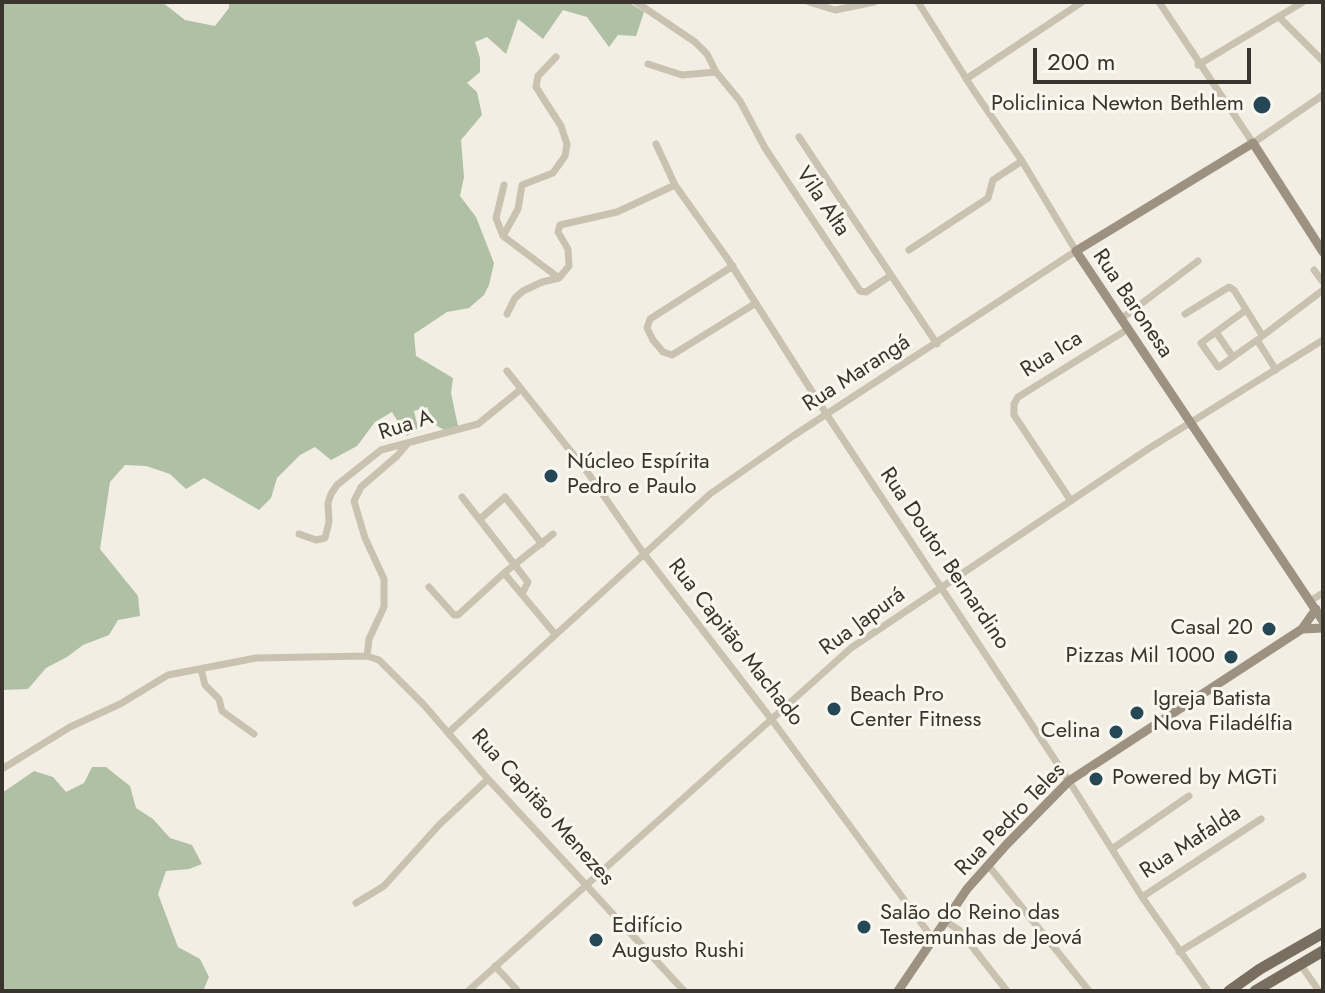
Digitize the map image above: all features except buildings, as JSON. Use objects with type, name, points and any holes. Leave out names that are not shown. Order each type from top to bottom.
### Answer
[{"type":"main road","points":[[1229,991],[1260,969],[1323,933]]},
{"type":"main road","points":[[1255,991],[1323,951]]},
{"type":"street","points":[[636,2],[695,42],[707,54],[716,72],[682,75],[648,64]]},
{"type":"street","points":[[809,2],[835,10],[852,9],[874,2]]},
{"type":"street","name":"Rua Baronesa","points":[[918,2],[1022,161],[1076,251],[1323,621]]},
{"type":"street","points":[[966,79],[1082,2]]},
{"type":"street","points":[[1159,2],[1323,252]]},
{"type":"street","points":[[1198,65],[1303,2]]},
{"type":"street","points":[[1279,17],[1323,61]]},
{"type":"street","points":[[503,236],[518,209],[522,185],[553,173],[565,156],[567,144],[561,126],[536,87],[538,76],[556,57]]},
{"type":"street","name":"Vila Alta","points":[[716,72],[740,101],[765,148],[860,291],[866,292],[890,276]]},
{"type":"street","name":"Rua Marangá","points":[[449,732],[710,494],[1076,251],[1253,143],[1323,95]]},
{"type":"street","name":"Vila Alta","points":[[799,137],[937,344]]},
{"type":"street","name":"Rua Doutor Bernardino","points":[[656,144],[675,185],[733,266],[1142,897],[1208,991]]},
{"type":"street","points":[[909,250],[988,198],[993,180],[1022,161]]},
{"type":"street","points":[[504,185],[496,218],[503,236],[559,278]]},
{"type":"street","points":[[507,314],[515,298],[523,291],[559,278],[570,261],[568,249],[558,232],[560,225],[617,212],[675,185]]},
{"type":"street","points":[[1121,319],[1198,261]]},
{"type":"street","points":[[733,266],[650,319],[647,328],[653,340],[663,352],[672,355],[756,303]]},
{"type":"street","points":[[1314,270],[1323,282]]},
{"type":"street","points":[[1185,314],[1229,287],[1246,310],[1276,370]]},
{"type":"street","points":[[1246,310],[1201,343],[1217,367],[1323,290]]},
{"type":"street","name":"Rua Ica","points":[[1071,501],[1014,415],[1014,404],[1018,397],[1128,329]]},
{"type":"street","points":[[1216,332],[1233,357]]},
{"type":"street","name":"Rua Japurá","points":[[468,991],[846,653],[1148,449],[1323,340]]},
{"type":"street","name":"Rua Capitão Machado","points":[[507,371],[588,473],[644,554],[772,720],[933,939]]},
{"type":"street","name":"Rua A","points":[[299,534],[316,540],[325,538],[329,522],[328,503],[337,485],[381,450],[478,424],[520,390]]},
{"type":"street","points":[[2,769],[70,727],[120,704],[168,675],[256,658],[367,656],[369,639],[384,607],[384,579],[365,538],[354,501],[361,487],[408,443]]},
{"type":"street","points":[[462,497],[528,582],[522,594]]},
{"type":"street","points":[[480,519],[505,497],[542,544]]},
{"type":"street","points":[[429,587],[456,616],[553,534]]},
{"type":"street","points":[[504,573],[555,634]]},
{"type":"street","points":[[1313,605],[1323,593]]},
{"type":"street","name":"Rua Pedro Teles","points":[[900,991],[945,921],[988,865],[1069,781],[1302,629],[1313,605]]},
{"type":"street","points":[[1302,629],[1323,628]]},
{"type":"street","name":"Rua Capitão Menezes","points":[[367,656],[379,660],[449,732],[488,779],[684,991]]},
{"type":"street","points":[[201,669],[205,685],[219,699],[222,711],[254,734]]},
{"type":"street","points":[[356,903],[384,886],[439,825],[488,779]]},
{"type":"street","points":[[1112,849],[1189,796]]},
{"type":"street","name":"Rua Mafalda","points":[[1142,897],[1261,819]]},
{"type":"street","points":[[988,865],[1089,991]]},
{"type":"street","points":[[1179,952],[1303,876]]},
{"type":"street","points":[[945,921],[959,930],[1007,991]]},
{"type":"street","points":[[1300,964],[1319,991]]},
{"type":"street","points":[[495,966],[518,991]]},
{"type":"green space","points":[[2,2],[162,2],[185,20],[215,26],[229,8],[229,2],[628,2],[644,12],[636,36],[618,35],[609,47],[587,17],[563,10],[543,39],[518,19],[506,54],[487,37],[475,42],[480,72],[467,83],[477,92],[482,115],[461,140],[464,177],[460,196],[476,217],[494,263],[484,295],[469,308],[447,312],[414,334],[416,356],[453,378],[451,393],[458,426],[444,430],[434,424],[427,407],[414,411],[418,428],[407,436],[392,412],[375,422],[357,446],[331,460],[315,447],[300,455],[277,478],[271,498],[259,510],[204,478],[186,489],[170,474],[146,466],[125,465],[110,482],[100,549],[138,596],[140,616],[118,620],[109,635],[83,645],[46,668],[28,689],[2,690]]},
{"type":"green space","points":[[92,767],[106,767],[130,786],[136,808],[153,819],[170,838],[192,845],[202,864],[189,869],[166,871],[158,894],[178,947],[200,959],[209,977],[203,991],[2,991],[2,793],[34,771],[53,777],[66,792],[84,783]]},
{"type":"place","name":"Policlinica Newton Bethlem","points":[[1262,105]]},
{"type":"place","name":"Núcleo Espírita Pedro e Paulo","points":[[551,476]]},
{"type":"place","name":"Casal 20","points":[[1269,629]]},
{"type":"place","name":"Pizzas Mil 1000","points":[[1231,657]]},
{"type":"place","name":"Beach Pro Center Fitness","points":[[834,709]]},
{"type":"place","name":"Igreja Batista Nova Filadélfia","points":[[1137,713]]},
{"type":"place","name":"Celina","points":[[1116,732]]},
{"type":"place","name":"Powered by MGTi","points":[[1096,779]]},
{"type":"place","name":"Salão do Reino das Testemunhas de Jeová","points":[[864,927]]},
{"type":"place","name":"Edifício Augusto Rushi","points":[[596,940]]}]
